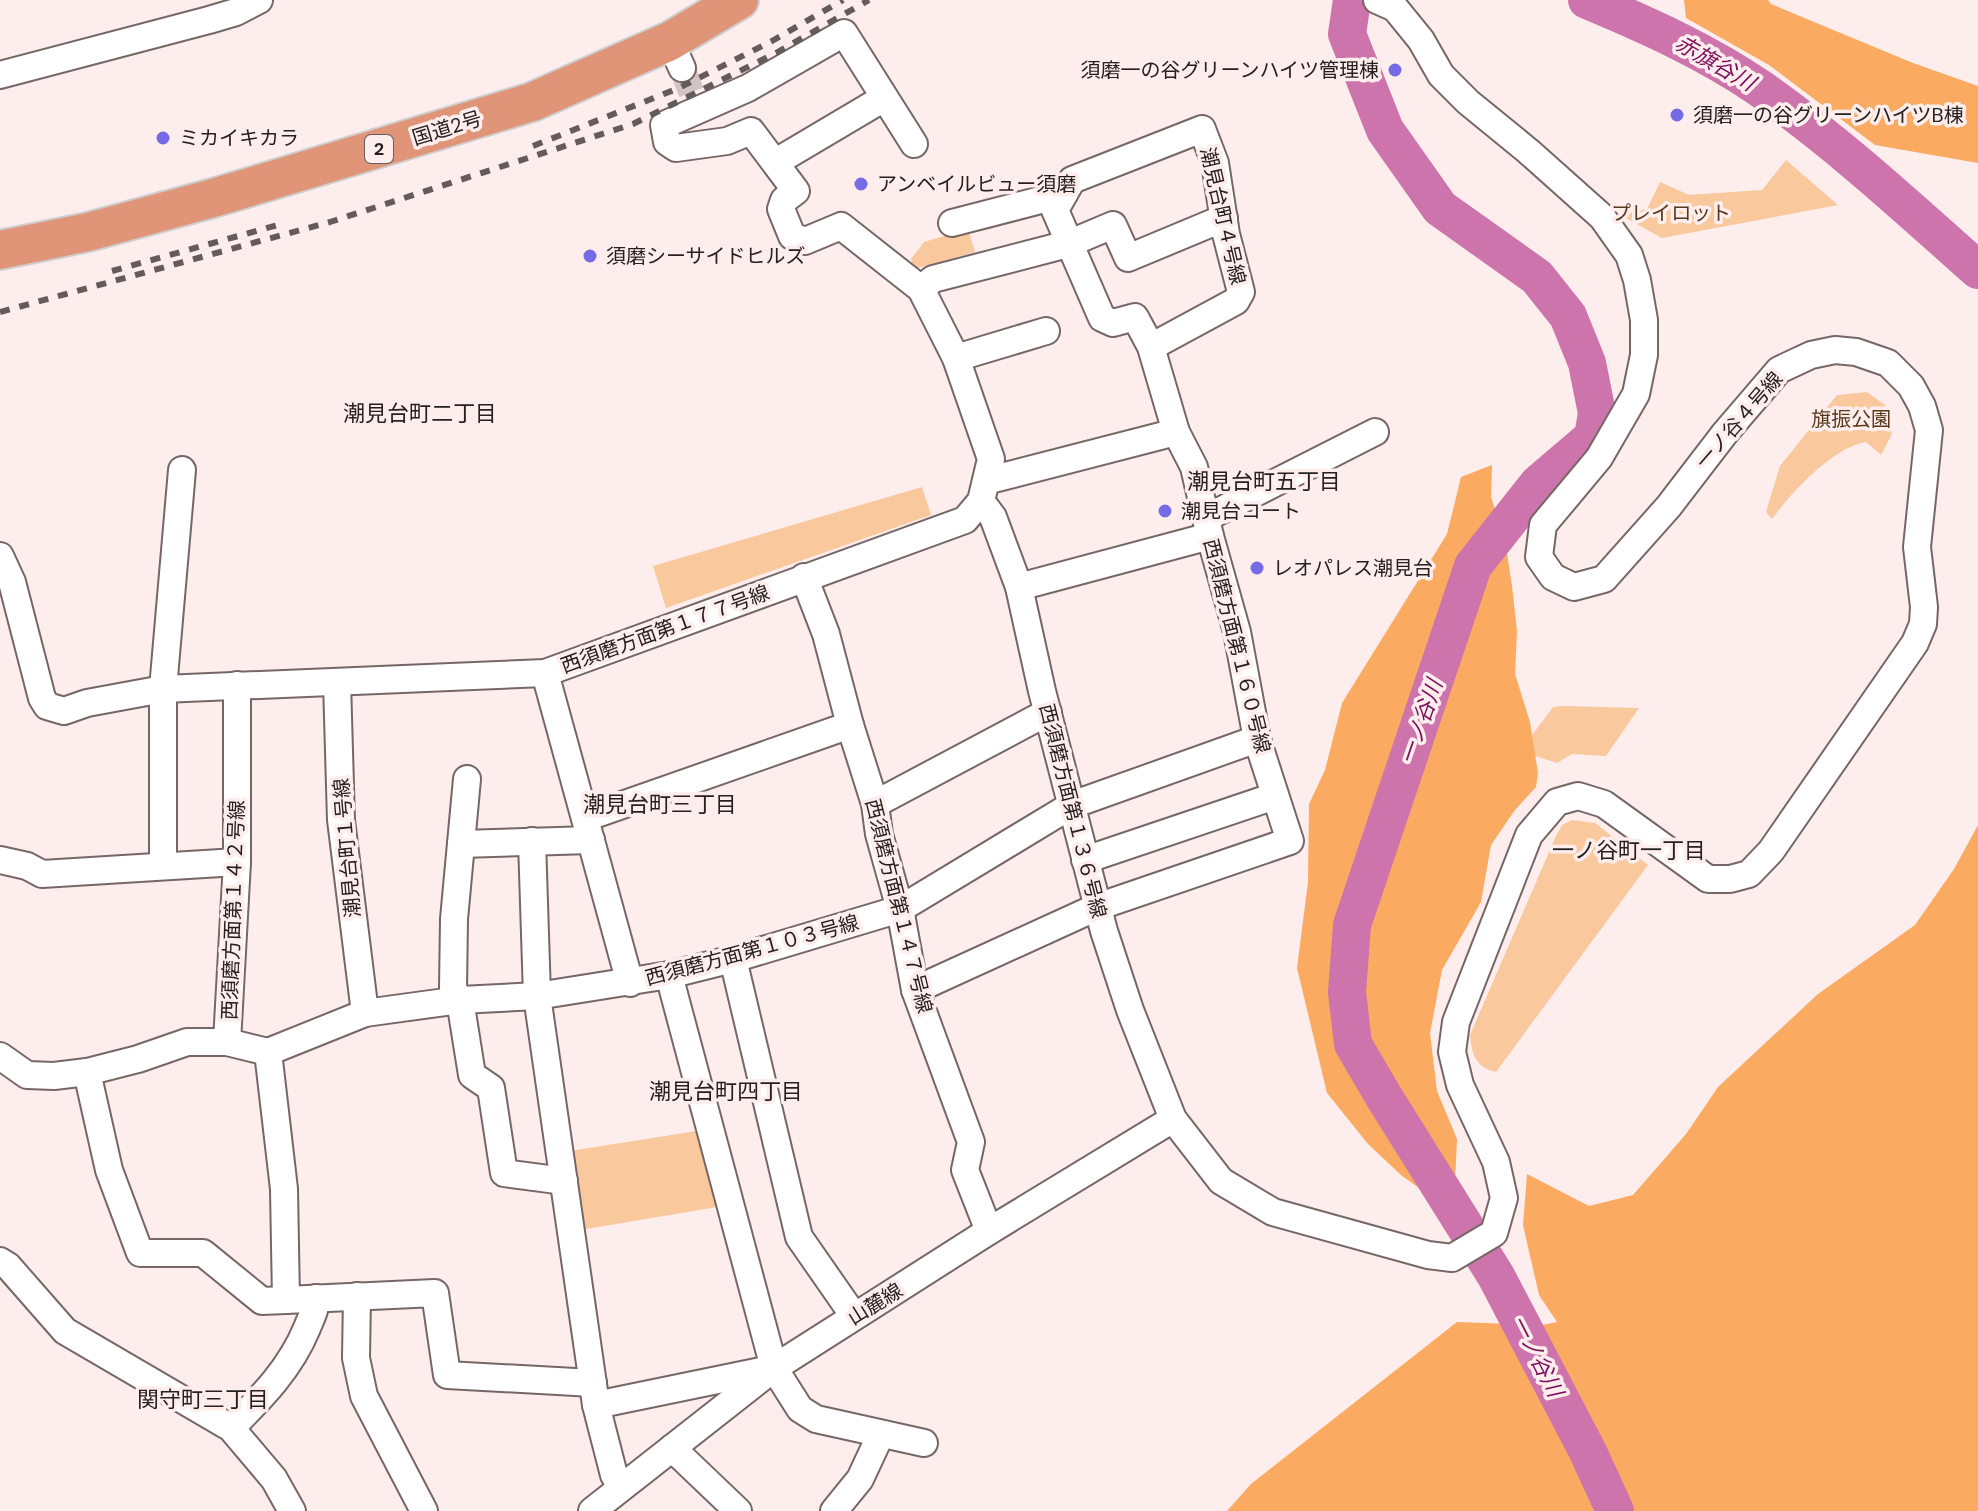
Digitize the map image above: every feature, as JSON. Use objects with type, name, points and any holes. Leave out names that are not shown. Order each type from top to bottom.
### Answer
[{"type":"highway","name":"国道2号","points":[[0,250],[88,232],[213,198],[532,102],[676,55],[739,0]]},
{"type":"street","points":[[0,75],[209,20],[236,12],[259,0]]},
{"type":"street","name":"一ノ谷４号線","points":[[1389,5],[1421,40],[1441,75],[1602,217],[1629,255],[1637,280],[1644,320],[1644,355],[1636,394],[1599,458],[1543,525],[1539,557],[1553,577],[1574,587],[1604,579],[1669,506],[1779,370],[1811,355],[1835,350],[1856,352],[1888,363],[1911,386],[1922,406],[1929,430],[1917,547],[1923,624],[1915,643],[1771,851],[1749,874],[1730,879],[1708,879],[1604,804],[1578,796],[1557,802],[1529,835],[1456,1022],[1452,1052],[1460,1085],[1496,1162],[1504,1198],[1494,1233],[1452,1258]]},
{"type":"street","name":"西須磨方面第１３６号線","points":[[884,98],[844,33],[748,88],[664,125],[667,142],[676,148],[727,141],[751,131],[796,191],[784,200],[781,209],[792,236],[805,241],[841,226],[921,289],[932,305],[956,358],[991,459],[984,491],[1019,587],[1097,907],[1130,1010],[1173,1119],[1221,1181],[1273,1212],[1428,1255],[1452,1258]]},
{"type":"street","points":[[776,162],[884,98],[914,144]]},
{"type":"street","name":"潮見台町４号線","points":[[1064,194],[1072,180],[1202,129],[1215,163],[1231,257],[1241,292],[1236,301],[1151,347]]},
{"type":"street","points":[[952,223],[1064,194]]},
{"type":"street","name":"西須磨方面第１６０号線","points":[[1064,194],[1055,210],[1102,318],[1113,323],[1135,317],[1151,347],[1176,432],[1194,467],[1237,632],[1257,739],[1290,841],[1097,907]]},
{"type":"street","points":[[921,289],[933,279],[1068,244],[1113,225],[1128,258],[1224,218]]},
{"type":"street","points":[[956,358],[1046,331]]},
{"type":"street","points":[[984,491],[1176,432]]},
{"type":"street","points":[[1019,587],[1208,527],[1375,432]]},
{"type":"street","points":[[163,865],[163,689],[182,470]]},
{"type":"street","name":"西須磨方面第１７７号線","points":[[0,556],[12,582],[37,684],[47,706],[64,711],[87,703],[163,689],[545,673],[965,520],[984,491]]},
{"type":"street","name":"西須磨方面第１４７号線","points":[[804,577],[826,634],[875,804],[915,990],[971,1142],[965,1170],[989,1231]]},
{"type":"street","points":[[545,673],[630,983]]},
{"type":"street","name":"潮見台町１号線","points":[[337,682],[341,820],[365,1013]]},
{"type":"street","name":"西須磨方面第１４２号線","points":[[237,685],[237,862],[227,1042],[268,1052]]},
{"type":"street","points":[[875,804],[1048,712]]},
{"type":"street","points":[[461,844],[532,841],[588,829],[850,725]]},
{"type":"street","name":"西須磨方面第１０３号線","points":[[268,1052],[365,1013],[460,1000],[537,996],[630,983],[733,959],[900,909],[1072,805],[1257,739]]},
{"type":"street","points":[[467,779],[454,919],[453,989],[460,1000],[472,1075],[491,1088],[504,1173],[564,1181]]},
{"type":"street","points":[[1085,860],[1275,796]]},
{"type":"street","points":[[532,841],[537,996],[595,1394],[614,1475],[621,1487]]},
{"type":"street","points":[[0,860],[27,866],[42,874],[237,862]]},
{"type":"street","points":[[915,990],[1097,907]]},
{"type":"street","points":[[733,959],[799,1237],[854,1316]]},
{"type":"street","points":[[669,975],[774,1368],[800,1409],[816,1419],[924,1443]]},
{"type":"street","points":[[0,1056],[27,1075],[54,1076],[87,1072],[138,1059],[187,1042],[227,1042]]},
{"type":"street","points":[[268,1052],[284,1189],[286,1300]]},
{"type":"street","points":[[87,1072],[109,1170],[140,1253],[203,1253],[262,1301],[435,1293],[447,1375],[595,1394],[774,1368]]},
{"type":"street","name":"山麓線","points":[[592,1511],[774,1368],[1173,1119]]},
{"type":"street","points":[[0,1261],[8,1266],[65,1331],[231,1428],[274,1479],[292,1511]]},
{"type":"street","points":[[357,1296],[356,1358],[364,1396],[424,1511]]},
{"type":"street","points":[[231,1428],[276,1382],[297,1352],[316,1307],[316,1298]]},
{"type":"street","points":[[834,1511],[860,1479],[881,1434]]},
{"type":"street","points":[[672,1448],[738,1511]]},
{"type":"green space","name":"プレイロット","points":[[1786,160],[1838,205],[1662,238],[1624,217],[1647,209],[1660,182],[1689,195],[1762,190]]},
{"type":"green space","points":[[968,229],[975,252],[914,269],[911,259],[924,242]]},
{"type":"green space","name":"旗振公園","points":[[1867,392],[1885,405],[1892,434],[1881,455],[1866,442],[1840,452],[1801,485],[1772,519],[1766,512],[1780,466],[1837,395]]},
{"type":"green space","points":[[922,487],[931,515],[666,608],[653,566]]},
{"type":"green space","points":[[1553,707],[1639,708],[1606,756],[1572,754],[1557,763],[1520,751]]},
{"type":"green space","points":[[1572,820],[1595,823],[1648,865],[1496,1072],[1489,1070],[1476,1059],[1470,1035],[1556,836],[1562,825]]},
{"type":"green space","points":[[703,1130],[723,1206],[580,1230],[570,1151]]},
{"type":"shaded area","points":[[1684,0],[1768,0],[1771,4],[1913,63],[1978,86],[1978,163],[1875,145],[1769,65],[1686,18]]},
{"type":"shaded area","points":[[1492,465],[1491,497],[1505,540],[1517,631],[1515,674],[1530,722],[1538,773],[1536,787],[1515,810],[1491,845],[1481,902],[1442,970],[1430,1033],[1437,1091],[1457,1139],[1455,1182],[1426,1193],[1368,1144],[1327,1093],[1297,968],[1308,882],[1309,804],[1325,770],[1342,703],[1447,534],[1461,477]]},
{"type":"shaded area","points":[[1978,825],[1978,1511],[1227,1511],[1251,1484],[1457,1322],[1542,1325],[1557,1322],[1539,1295],[1523,1225],[1527,1174],[1589,1206],[1633,1195],[1686,1134],[1718,1087],[1818,994],[1915,925],[1954,869]]},
{"type":"waterway","name":"一ノ谷川","points":[[1352,0],[1347,34],[1385,130],[1440,208],[1537,277],[1568,316],[1587,363],[1597,413],[1593,437],[1538,484],[1473,566],[1352,925],[1347,992],[1353,1044],[1496,1276],[1588,1452],[1615,1511]]},
{"type":"waterway","name":"赤旗谷川","points":[[1587,0],[1676,40],[1761,89],[1845,154],[1978,270]]},
{"type":"tunnel","points":[[682,68],[698,109]]},
{"type":"railway","points":[[533,146],[679,88],[772,41],[843,0]]},
{"type":"railway","points":[[0,312],[330,222],[633,124],[776,53],[869,0]]},
{"type":"railway","points":[[112,271],[285,223]]},
{"type":"place","name":"須磨一の谷グリーンハイツ管理棟","points":[[1395,70]]},
{"type":"place","name":"須磨一の谷グリーンハイツB棟","points":[[1677,115]]},
{"type":"place","name":"ミカイキカラ","points":[[163,138]]},
{"type":"place","name":"アンベイルビュー須磨","points":[[861,184]]},
{"type":"place","name":"須磨シーサイドヒルズ","points":[[590,256]]},
{"type":"place","name":"潮見台コート","points":[[1165,511]]},
{"type":"place","name":"レオパレス潮見台","points":[[1257,568]]},
{"type":"district","name":"潮見台町二丁目","points":[[420,413]]},
{"type":"district","name":"潮見台町五丁目","points":[[1264,481]]},
{"type":"district","name":"潮見台町三丁目","points":[[660,804]]},
{"type":"district","name":"一ノ谷町一丁目","points":[[1629,850]]},
{"type":"district","name":"潮見台町四丁目","points":[[726,1091]]},
{"type":"district","name":"関守町三丁目","points":[[203,1399]]}]
